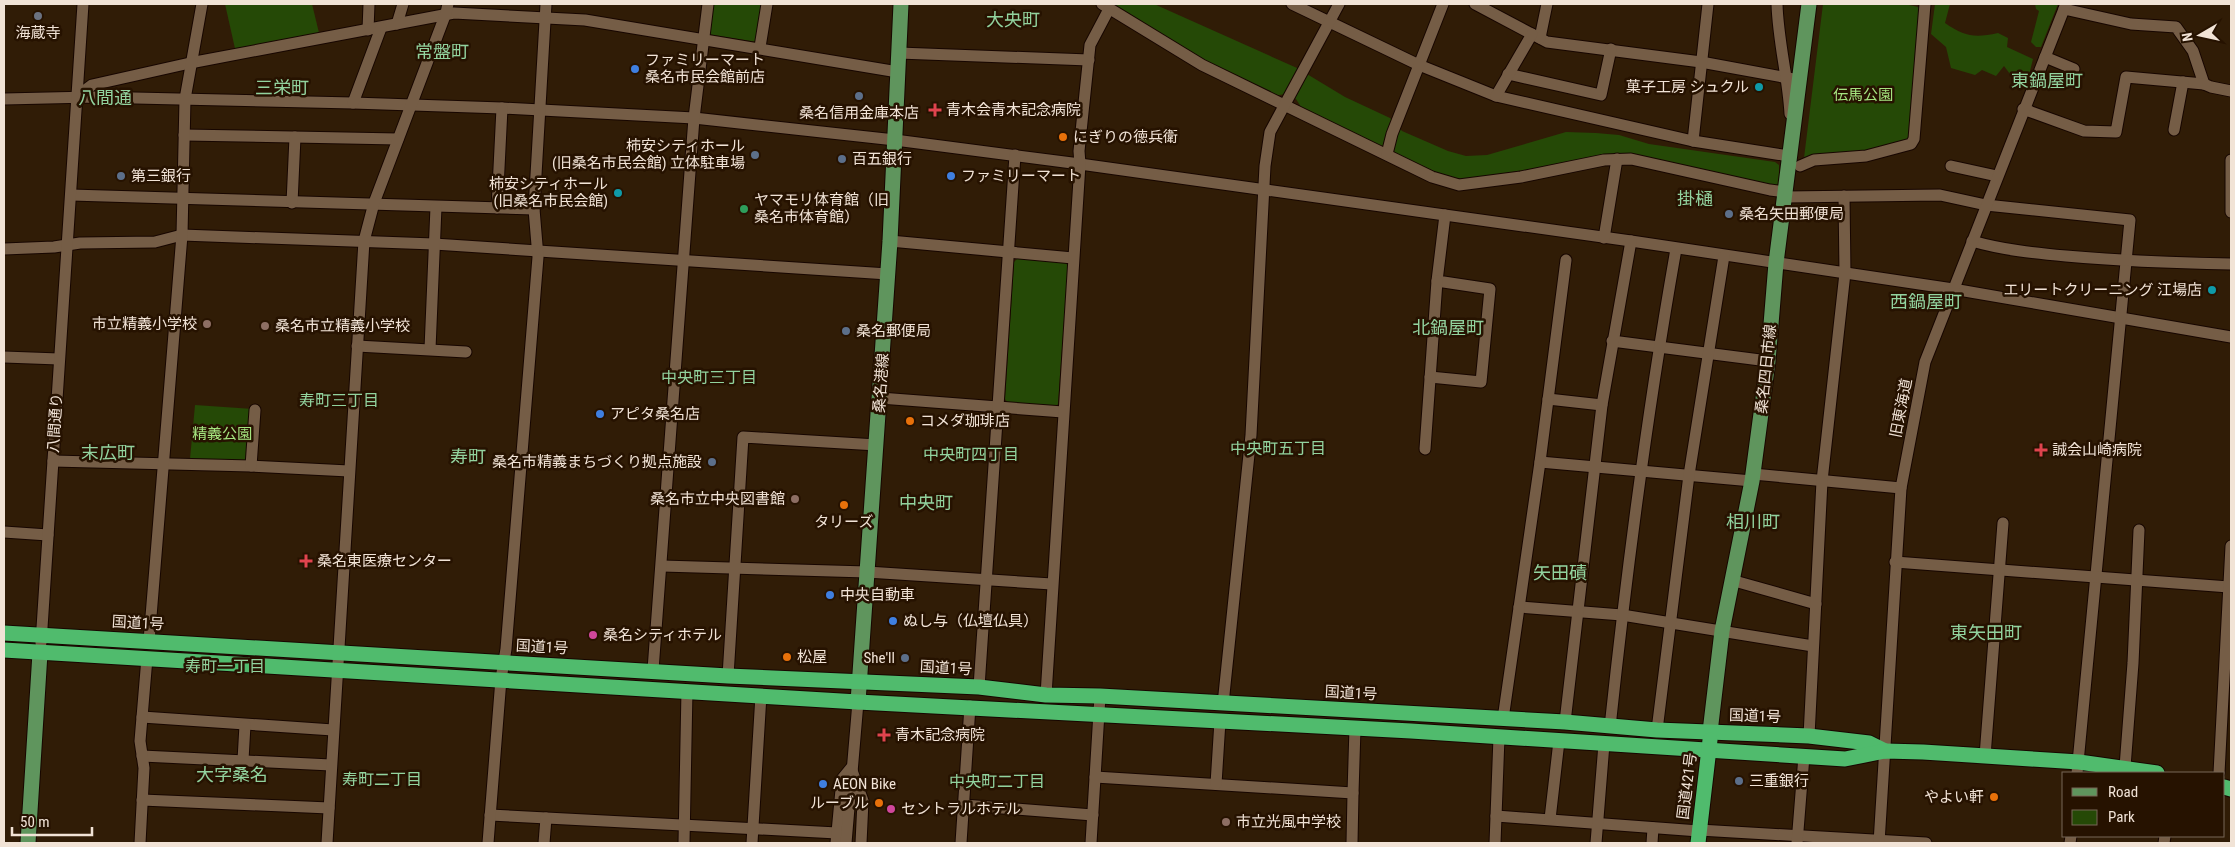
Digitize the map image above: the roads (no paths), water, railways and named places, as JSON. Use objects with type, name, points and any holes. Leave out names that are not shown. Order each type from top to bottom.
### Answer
[{"type":"highway","name":"国道1号","points":[[4,633],[653,670],[728,676],[978,687],[1046,695],[1100,696],[1565,722],[1657,730],[1809,736],[1869,743],[1885,751]]},
{"type":"highway","name":"国道1号","points":[[4,650],[687,690],[858,702],[970,706],[1804,756],[1860,758],[1885,751],[1985,756],[2078,768],[2125,767],[2152,772]]},
{"type":"highway","name":"国道421号","points":[[1699,835],[1710,732]]},
{"type":"main road","name":"桑名港線","points":[[858,702],[888,274],[901,4]]},
{"type":"main road","name":"桑名四日市線","points":[[1710,732],[1722,631],[1753,477],[1768,361],[1776,264],[1786,194],[1795,161],[1792,136],[1794,78],[1809,4]]},
{"type":"main road","name":"八間通り","points":[[28,843],[40,652]]},
{"type":"street","name":"八間通り","points":[[40,652],[82,4]]},
{"type":"street","points":[[149,642],[182,235],[185,100],[190,63],[202,4]]},
{"type":"street","points":[[368,30],[370,4]]},
{"type":"street","points":[[397,24],[403,4]]},
{"type":"street","points":[[488,843],[500,679],[504,662],[536,277],[534,209],[546,4]]},
{"type":"street","points":[[653,670],[694,118],[702,40],[708,4]]},
{"type":"street","points":[[760,47],[767,4]]},
{"type":"street","points":[[1292,4],[1419,65],[1496,96],[1693,141],[1795,161],[1866,156],[1911,144],[1914,139],[1924,4]]},
{"type":"street","points":[[1223,704],[1251,435],[1265,166],[1270,132],[1338,4]]},
{"type":"street","points":[[1387,154],[1443,4]]},
{"type":"street","points":[[1475,4],[1547,42],[1701,62],[1794,78]]},
{"type":"street","points":[[1496,96],[1508,74],[1536,36],[1547,4]]},
{"type":"street","points":[[1693,141],[1708,4]]},
{"type":"street","points":[[1778,4],[1780,50],[1794,78]]},
{"type":"street","points":[[2065,6],[2131,24],[2176,27],[2193,51],[2204,84]]},
{"type":"street","name":"旧東海道","points":[[1879,842],[1901,488],[1925,362],[2065,6]]},
{"type":"street","points":[[1046,695],[1080,164],[1079,152],[1090,45],[1106,7],[1202,65],[1432,177],[1459,185],[1522,177],[1617,159],[1631,159],[1786,194],[1844,196],[1940,195],[1986,205],[2130,220],[2078,768]]},
{"type":"street","points":[[76,97],[92,84],[190,63],[381,28],[447,9],[488,9],[545,17],[585,20],[702,40],[760,47],[898,72]]},
{"type":"street","points":[[327,843],[364,241],[374,203],[447,9]]},
{"type":"street","points":[[353,104],[381,28]]},
{"type":"street","points":[[1508,74],[1601,95],[1611,49]]},
{"type":"street","points":[[899,53],[1089,60]]},
{"type":"street","points":[[2045,57],[2074,69]]},
{"type":"street","points":[[2023,109],[2084,131],[2116,132],[2126,77],[2204,84],[2211,88],[2231,91]]},
{"type":"street","points":[[2174,130],[2183,82]]},
{"type":"street","points":[[4,99],[76,97],[412,105],[694,118],[895,140],[1080,164],[1631,241],[1953,289],[2231,337]]},
{"type":"street","points":[[497,208],[502,108]]},
{"type":"street","points":[[184,135],[398,139]]},
{"type":"street","points":[[292,203],[295,137]]},
{"type":"street","points":[[978,687],[1015,156]]},
{"type":"street","points":[[1604,238],[1617,159]]},
{"type":"street","points":[[2231,160],[2231,212]]},
{"type":"street","points":[[1951,166],[1997,176]]},
{"type":"street","points":[[70,196],[292,203],[374,203],[436,207],[534,209]]},
{"type":"street","points":[[1809,736],[1822,481],[1845,273],[1844,196]]},
{"type":"street","points":[[430,349],[436,207]]},
{"type":"street","points":[[1425,449],[1437,281],[1445,215]]},
{"type":"street","points":[[4,249],[67,246],[80,243],[155,242],[182,235],[434,244],[684,259],[888,274]]},
{"type":"street","points":[[890,241],[1073,258]]},
{"type":"street","points":[[1565,722],[1602,405],[1631,241]]},
{"type":"street","points":[[1972,241],[1993,247],[2032,253],[2126,262],[2231,264]]},
{"type":"street","points":[[1610,727],[1622,615],[1658,347],[1676,249]]},
{"type":"street","points":[[1657,730],[1690,475],[1724,256]]},
{"type":"street","points":[[1503,719],[1540,462],[1566,260]]},
{"type":"street","points":[[1430,377],[1481,382],[1490,289],[1437,281]]},
{"type":"street","points":[[1612,341],[1768,361]]},
{"type":"street","points":[[357,346],[466,352]]},
{"type":"street","points":[[4,357],[60,359]]},
{"type":"street","points":[[880,398],[1063,412]]},
{"type":"street","points":[[1548,399],[1602,405]]},
{"type":"street","points":[[251,466],[255,410]]},
{"type":"street","points":[[728,676],[743,437],[876,445]]},
{"type":"street","points":[[53,461],[251,466],[349,471]]},
{"type":"street","points":[[1540,462],[1690,475],[1822,481],[1901,488]]},
{"type":"street","points":[[1985,756],[2003,523]]},
{"type":"street","points":[[2125,767],[2133,663],[2139,530]]},
{"type":"street","points":[[4,532],[48,535]]},
{"type":"street","points":[[2219,772],[2229,621],[2231,546]]},
{"type":"street","points":[[1896,562],[2229,587]]},
{"type":"street","points":[[662,566],[866,572],[1052,584]]},
{"type":"street","points":[[1731,580],[1816,604]]},
{"type":"street","points":[[1519,607],[1622,615],[1813,646]]},
{"type":"street","points":[[140,843],[144,768],[140,741],[147,658]]},
{"type":"street","points":[[684,843],[686,824],[687,690]]},
{"type":"street","points":[[752,843],[761,695]]},
{"type":"street","points":[[1091,843],[1100,696]]},
{"type":"street","points":[[846,843],[858,702]]},
{"type":"street","points":[[961,843],[970,706]]},
{"type":"street","points":[[142,717],[333,730]]},
{"type":"street","points":[[1216,784],[1220,721]]},
{"type":"street","points":[[243,760],[244,725]]},
{"type":"street","points":[[1352,843],[1355,728]]},
{"type":"street","points":[[1495,843],[1499,737]]},
{"type":"street","points":[[1550,819],[1559,741]]},
{"type":"street","points":[[1596,843],[1604,744]]},
{"type":"street","points":[[142,756],[332,765]]},
{"type":"street","points":[[1798,840],[1804,756]]},
{"type":"street","points":[[490,815],[752,828],[836,838],[842,779],[851,768]]},
{"type":"street","points":[[851,768],[863,801],[861,843]]},
{"type":"street","points":[[1095,777],[1353,793]]},
{"type":"street","points":[[142,800],[329,808]]},
{"type":"street","points":[[964,805],[1093,815]]},
{"type":"street","points":[[1496,816],[1653,828],[1699,835],[1798,840],[1926,843]]},
{"type":"street","points":[[544,843],[546,818]]},
{"type":"street","points":[[1652,843],[1653,828]]},
{"type":"place","name":"海蔵寺","points":[[38,16]]},
{"type":"place","name":"ファミリーマート 桑名市民会館前店","points":[[635,69]]},
{"type":"place","name":"菓子工房 シュクル","points":[[1759,87]]},
{"type":"place","name":"桑名信用金庫本店","points":[[859,96]]},
{"type":"place","name":"青木会青木記念病院","points":[[935,110]]},
{"type":"place","name":"にぎりの徳兵衛","points":[[1063,137]]},
{"type":"place","name":"柿安シティホール (旧桑名市民会館) 立体駐車場","points":[[755,155]]},
{"type":"place","name":"百五銀行","points":[[842,159]]},
{"type":"place","name":"第三銀行","points":[[121,176]]},
{"type":"place","name":"ファミリーマート","points":[[951,176]]},
{"type":"place","name":"柿安シティホール (旧桑名市民会館)","points":[[618,193]]},
{"type":"place","name":"ヤマモリ体育館（旧 桑名市体育館）","points":[[744,209]]},
{"type":"place","name":"桑名矢田郵便局","points":[[1729,214]]},
{"type":"place","name":"エリートクリーニング 江場店","points":[[2212,290]]},
{"type":"place","name":"市立精義小学校","points":[[207,324]]},
{"type":"place","name":"桑名市立精義小学校","points":[[265,326]]},
{"type":"place","name":"桑名郵便局","points":[[846,331]]},
{"type":"place","name":"アピタ桑名店","points":[[600,414]]},
{"type":"place","name":"コメダ珈琲店","points":[[910,421]]},
{"type":"place","name":"誠会山崎病院","points":[[2041,450]]},
{"type":"place","name":"桑名市精義まちづくり拠点施設","points":[[712,462]]},
{"type":"place","name":"桑名市立中央図書館","points":[[795,499]]},
{"type":"place","name":"タリーズ","points":[[844,505]]},
{"type":"place","name":"桑名東医療センター","points":[[306,561]]},
{"type":"place","name":"中央自動車","points":[[830,595]]},
{"type":"place","name":"ぬし与（仏壇仏具）","points":[[893,621]]},
{"type":"place","name":"桑名シティホテル","points":[[593,635]]},
{"type":"place","name":"松屋","points":[[787,657]]},
{"type":"place","name":"She'll","points":[[905,658]]},
{"type":"place","name":"青木記念病院","points":[[884,735]]},
{"type":"place","name":"三重銀行","points":[[1739,781]]},
{"type":"place","name":"AEON Bike","points":[[823,784]]},
{"type":"place","name":"やよい軒","points":[[1994,797]]},
{"type":"place","name":"ルーブル","points":[[879,803]]},
{"type":"place","name":"セントラルホテル","points":[[891,809]]},
{"type":"place","name":"市立光風中学校","points":[[1226,822]]},
{"type":"district","name":"大央町","points":[[1013,19]]},
{"type":"district","name":"常盤町","points":[[442,51]]},
{"type":"district","name":"東鍋屋町","points":[[2047,80]]},
{"type":"district","name":"三栄町","points":[[282,87]]},
{"type":"district","name":"八間通","points":[[105,97]]},
{"type":"district","name":"掛樋","points":[[1695,198]]},
{"type":"district","name":"西鍋屋町","points":[[1926,301]]},
{"type":"district","name":"北鍋屋町","points":[[1448,327]]},
{"type":"district","name":"中央町三丁目","points":[[709,377]]},
{"type":"district","name":"寿町三丁目","points":[[339,400]]},
{"type":"district","name":"中央町五丁目","points":[[1278,448]]},
{"type":"district","name":"末広町","points":[[108,452]]},
{"type":"district","name":"中央町四丁目","points":[[971,454]]},
{"type":"district","name":"寿町","points":[[468,456]]},
{"type":"district","name":"中央町","points":[[926,502]]},
{"type":"district","name":"相川町","points":[[1753,521]]},
{"type":"district","name":"矢田磧","points":[[1560,572]]},
{"type":"district","name":"東矢田町","points":[[1986,632]]},
{"type":"district","name":"寿町一丁目","points":[[225,666]]},
{"type":"district","name":"大字桑名","points":[[232,774]]},
{"type":"district","name":"寿町二丁目","points":[[382,779]]},
{"type":"district","name":"中央町二丁目","points":[[997,781]]},
{"type":"park label","name":"伝馬公園","points":[[1863,95]]},
{"type":"park label","name":"精義公園","points":[[222,434]]}]
